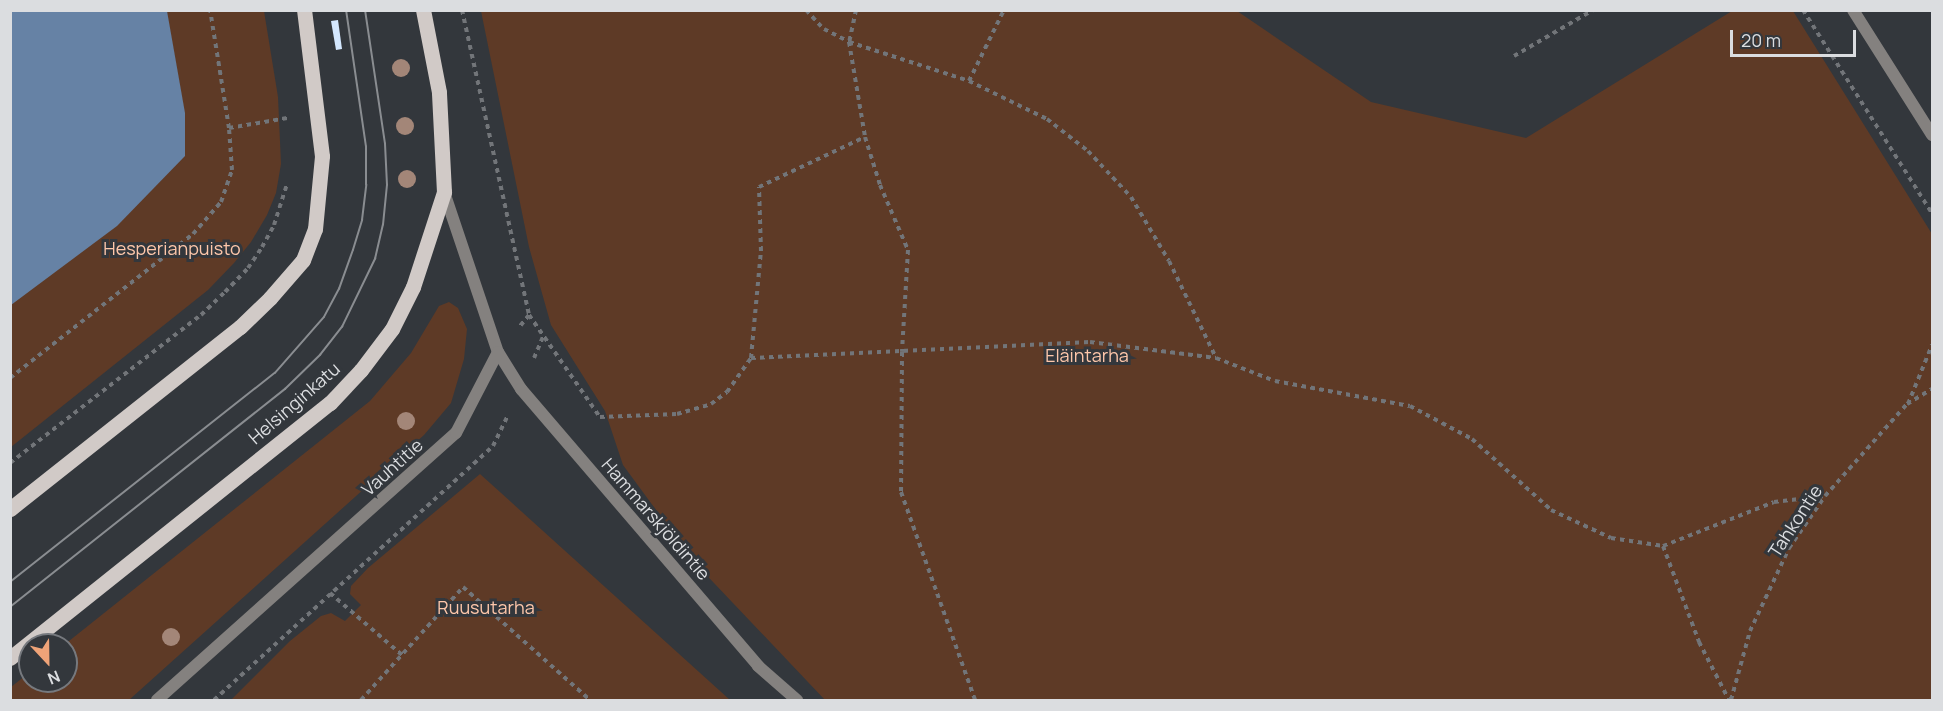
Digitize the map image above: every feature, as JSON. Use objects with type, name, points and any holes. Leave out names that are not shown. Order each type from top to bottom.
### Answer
[{"type":"main road","points":[[10,509],[240,327],[270,298],[303,260],[315,229],[322,156],[304,10]]},
{"type":"main road","name":"Helsinginkatu","points":[[10,658],[330,403],[392,329],[414,287],[444,192],[440,92],[423,10]]},
{"type":"street","points":[[1853,10],[1932,135]]},
{"type":"street","points":[[444,192],[498,352]]},
{"type":"street","name":"Vauhtitie","points":[[156,700],[456,433],[498,352]]},
{"type":"street","name":"Hammarskjöldintie","points":[[498,352],[521,389],[758,666],[797,700]]},
{"type":"path","points":[[10,378],[193,234],[221,202],[232,170],[229,128],[210,10]]},
{"type":"path","points":[[462,10],[529,315],[600,417],[677,414],[711,404],[727,392],[751,358],[761,251],[759,187],[865,137]]},
{"type":"path","points":[[806,10],[824,29],[849,42],[969,81],[1047,120],[1088,151],[1131,197],[1169,261],[1216,358]]},
{"type":"path","points":[[856,10],[849,42],[865,137],[880,185],[908,250],[902,352],[901,492],[975,700]]},
{"type":"path","points":[[969,81],[1004,10]]},
{"type":"path","points":[[1514,56],[1593,10]]},
{"type":"path","points":[[1803,10],[1932,213]]},
{"type":"path","points":[[229,128],[287,118],[288,128]]},
{"type":"path","points":[[10,463],[201,315],[225,292],[248,268],[270,233],[282,205],[288,179]]},
{"type":"path","points":[[498,352],[529,315]]},
{"type":"path","points":[[751,358],[1090,342],[1216,358],[1275,381],[1410,406],[1472,439],[1551,510],[1611,538],[1663,546],[1774,502],[1825,496]]},
{"type":"path","points":[[1907,404],[1932,345]]},
{"type":"path","name":"Tahkontie","points":[[1730,700],[1750,631],[1790,548],[1825,496],[1907,404],[1932,388]]},
{"type":"path","points":[[1663,546],[1699,642],[1730,700]]},
{"type":"path","points":[[361,700],[463,587],[590,700]]},
{"type":"path","points":[[330,593],[402,655]]},
{"type":"green space","name":"Hesperianpuisto","points":[[36,11],[264,11],[278,97],[281,164],[276,193],[267,215],[251,242],[234,263],[208,290],[11,447],[11,177]]},
{"type":"green space","name":"Eläintarha","points":[[481,11],[1237,11],[1371,102],[1526,138],[1732,11],[1793,11],[1932,234],[1932,700],[825,700],[695,563],[623,465],[605,411],[551,325],[529,247]]},
{"type":"green space","points":[[449,302],[458,308],[467,329],[464,359],[451,403],[424,435],[129,700],[11,700],[11,687],[18,681],[18,693],[78,693],[78,634],[370,401],[411,353],[439,306]]},
{"type":"green space","name":"Ruusutarha","points":[[480,474],[730,700],[231,700],[290,641],[321,616],[331,613],[345,621],[361,605],[350,594],[351,586],[368,568]]},
{"type":"water","points":[[11,10],[167,11],[185,113],[185,156],[117,226],[11,305]]},
{"type":"building","points":[[338,20],[342,49],[336,50],[331,21]]},
{"type":"tram line","points":[[10,582],[275,373],[324,317],[339,289],[353,250],[362,220],[366,185],[366,147],[346,10]]},
{"type":"tram line","points":[[10,607],[285,389],[320,355],[342,327],[375,259],[383,225],[387,185],[385,144],[365,10]]}]
